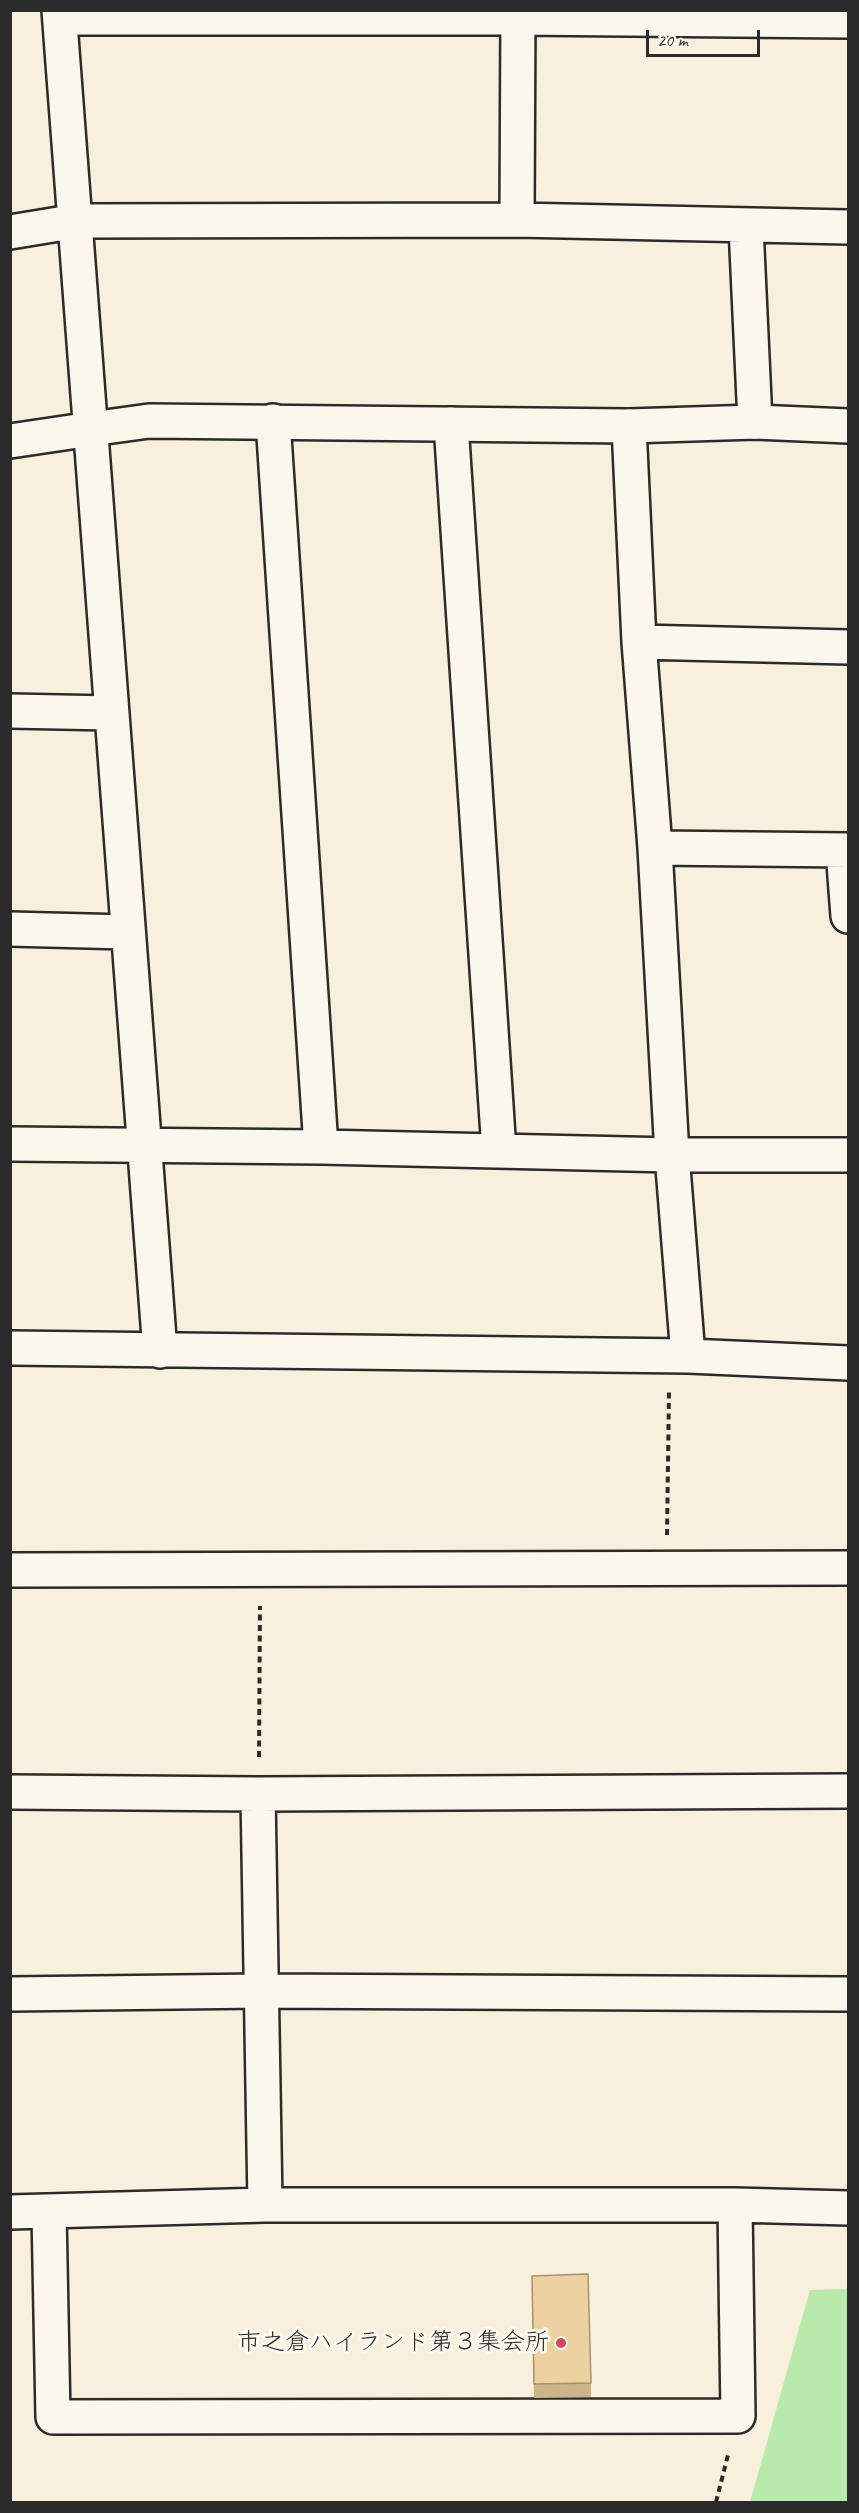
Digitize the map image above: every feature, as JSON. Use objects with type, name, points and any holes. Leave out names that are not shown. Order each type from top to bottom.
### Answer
[{"type":"street","points":[[160,1351],[60,14],[518,14],[849,21]]},
{"type":"street","points":[[517,220],[518,14]]},
{"type":"street","points":[[10,232],[77,221],[517,220],[746,227],[849,226]]},
{"type":"street","points":[[746,227],[754,422]]},
{"type":"street","points":[[10,441],[149,421],[629,426],[754,422],[849,426]]},
{"type":"street","points":[[273,421],[321,1147]]},
{"type":"street","points":[[451,424],[499,1151]]},
{"type":"street","points":[[629,426],[639,642],[655,848],[672,1155],[679,1355]]},
{"type":"street","points":[[639,642],[849,647]]},
{"type":"street","points":[[10,711],[111,713]]},
{"type":"street","points":[[655,848],[846,850],[849,916]]},
{"type":"street","points":[[10,930],[127,932]]},
{"type":"street","points":[[10,1144],[321,1147],[672,1155],[849,1155]]},
{"type":"street","points":[[10,1348],[679,1355],[849,1363]]},
{"type":"street","points":[[10,1570],[849,1568]]},
{"type":"street","points":[[10,1792],[258,1794],[849,1791]]},
{"type":"street","points":[[258,1794],[265,2205]]},
{"type":"street","points":[[10,1994],[261,1991],[849,1994]]},
{"type":"street","points":[[10,2212],[265,2205],[735,2205],[849,2208]]},
{"type":"street","points":[[49,2212],[53,2416],[738,2416],[735,2205]]},
{"type":"path","points":[[667,1568],[679,1355]]},
{"type":"path","points":[[258,1794],[260,1570]]},
{"type":"path","points":[[716,2502],[738,2416]]},
{"type":"green space","points":[[848,2289],[848,2502],[750,2502],[810,2290]]},
{"type":"building","name":"市之倉ハイランド第３集会所","points":[[588,2274],[591,2383],[534,2384],[532,2276]]},
{"type":"place","name":"市之倉ハイランド第３集会所","points":[[561,2343]]}]
